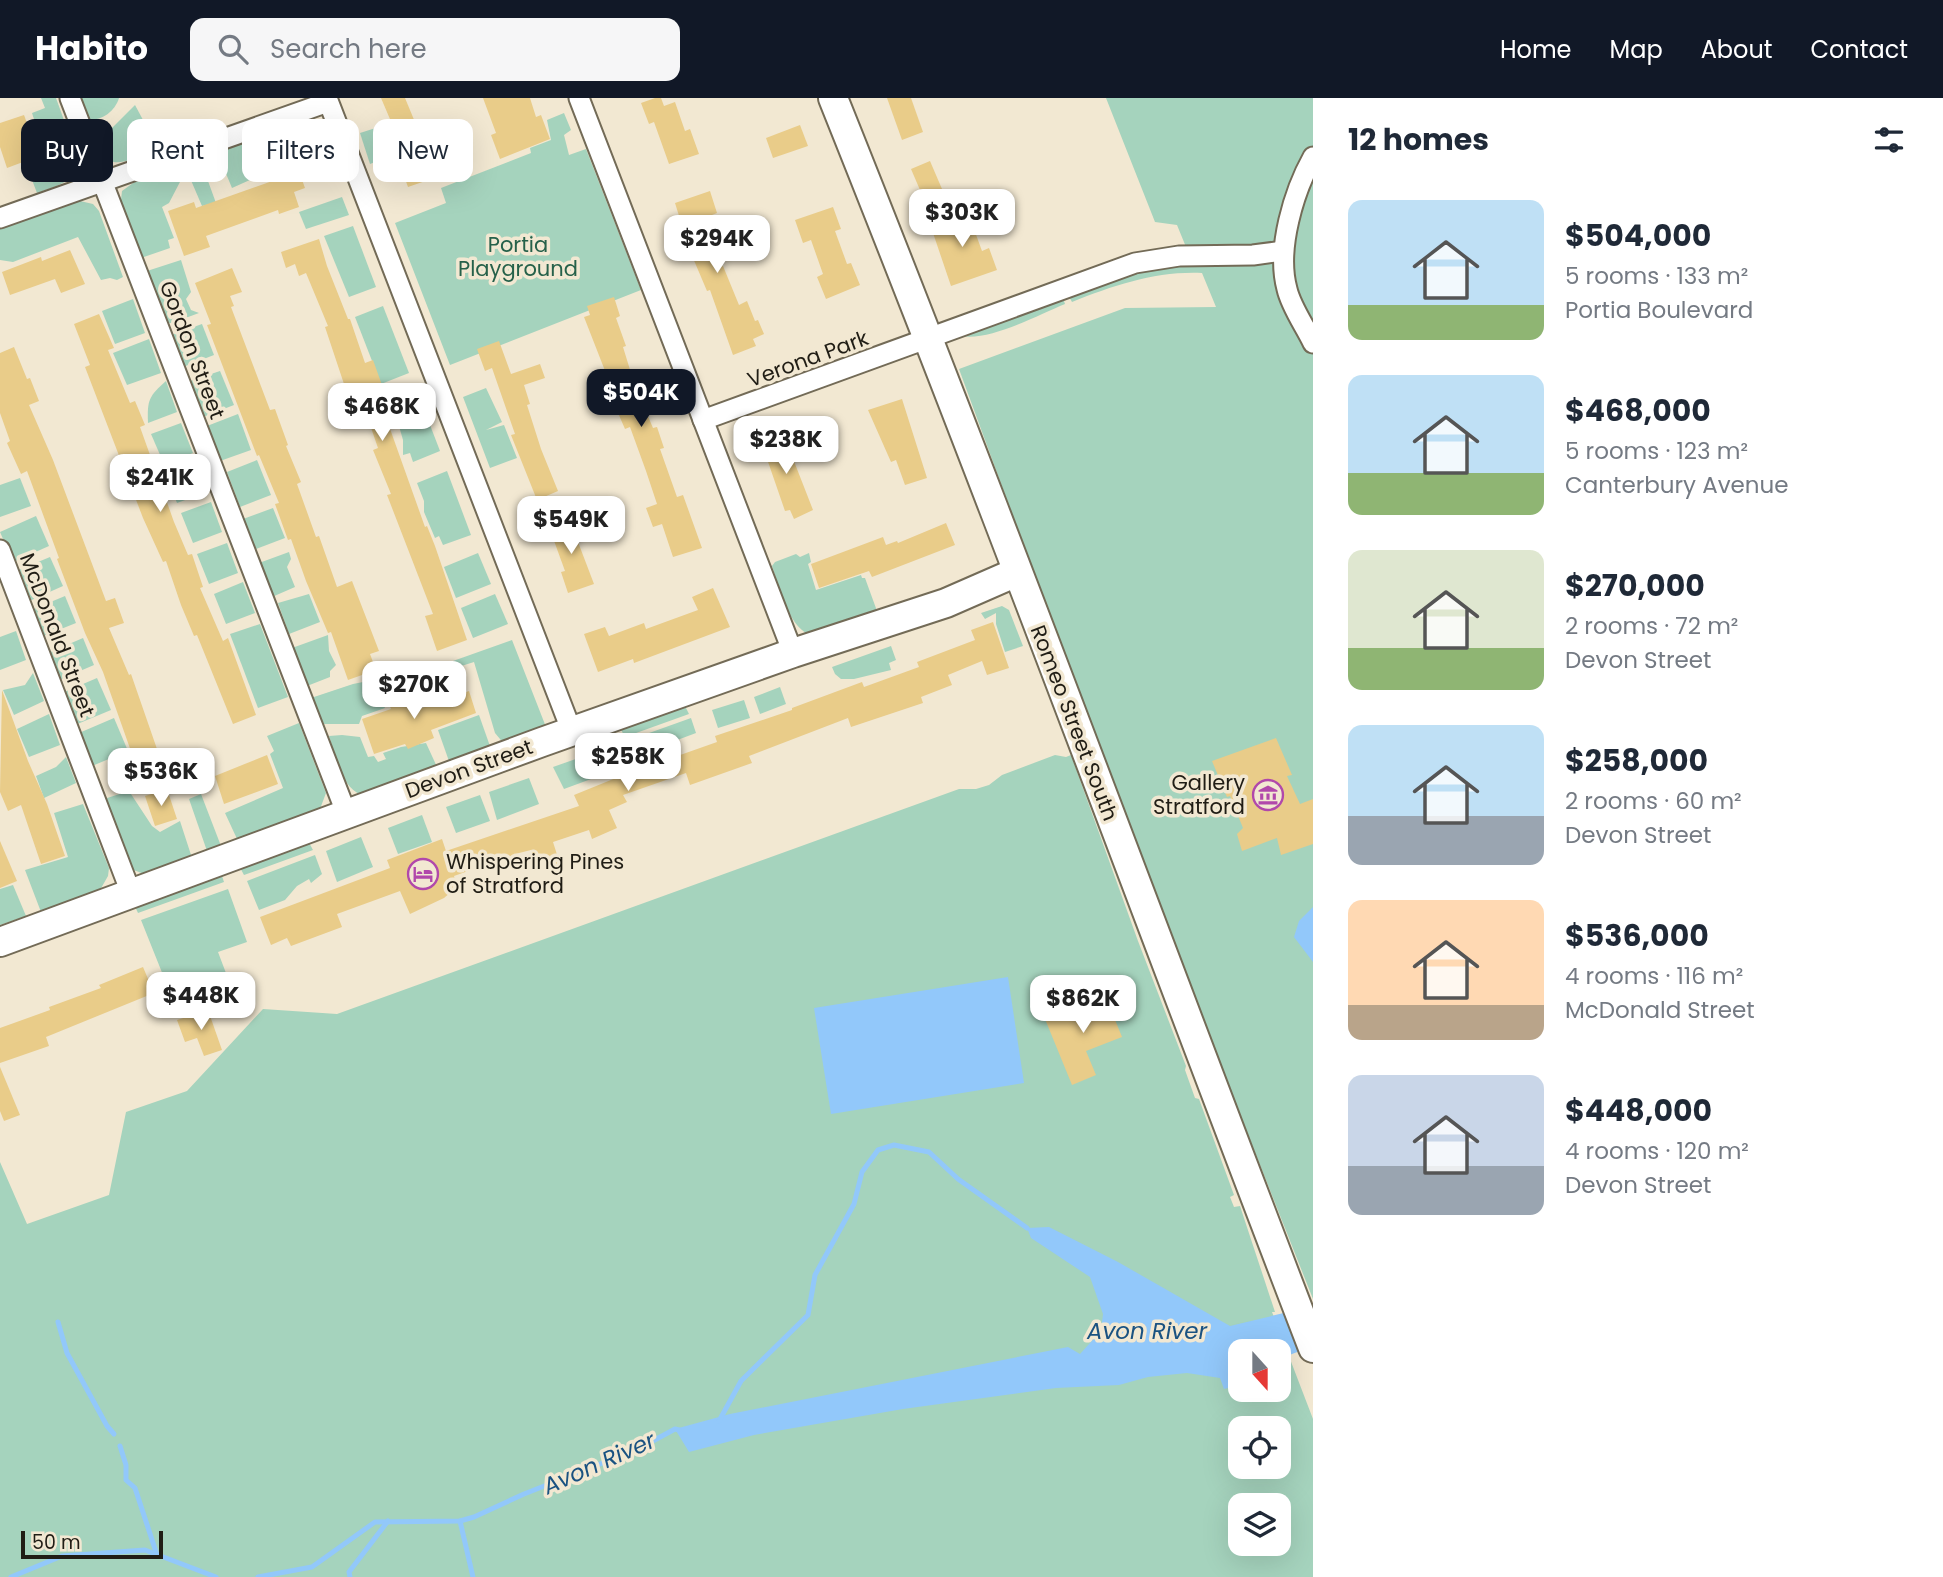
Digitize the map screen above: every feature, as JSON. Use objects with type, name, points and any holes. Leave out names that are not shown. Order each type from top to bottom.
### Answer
[{"type":"main road","name":"Romeo Street South","points":[[833,98],[929,339],[1313,1348]]},
{"type":"main road","name":"Devon Street","points":[[0,942],[572,732],[793,653],[946,603],[1017,572]]},
{"type":"street","name":"Gordon Street","points":[[70,98],[78,119]]},
{"type":"street","points":[[579,98],[793,653]]},
{"type":"street","points":[[113,178],[327,100],[572,732]]},
{"type":"street","points":[[1313,156],[1301,179],[1283,251],[1287,289],[1313,343]]},
{"type":"street","name":"Gordon Street","points":[[101,182],[347,815]]},
{"type":"street","points":[[0,218],[101,182]]},
{"type":"street","name":"Verona Park","points":[[703,420],[1135,263],[1179,256],[1283,251]]},
{"type":"street","name":"McDonald Street","points":[[0,550],[131,893]]},
{"type":"green space","points":[[41,98],[56,98],[64,119],[34,119],[32,113],[45,108]]},
{"type":"green space","points":[[81,98],[119,98],[108,114],[89,119]]},
{"type":"green space","points":[[1106,98],[1313,98],[1313,1299],[1133,844],[959,369],[1125,308],[1216,307],[1202,273],[1168,274],[1136,280],[1072,302],[1067,293],[1186,247],[1177,225],[1155,222]]},
{"type":"green space","points":[[135,105],[142,119],[127,119],[127,161],[113,162],[113,127]]},
{"type":"green space","name":"Portia Playground","points":[[564,113],[571,130],[564,135],[569,155],[586,149],[641,290],[450,365],[395,223],[446,203],[441,188],[456,182],[473,182],[473,176],[531,153],[530,148],[551,140],[547,120]]},
{"type":"green space","points":[[373,129],[373,163],[370,164],[360,133]]},
{"type":"green space","points":[[242,143],[242,182],[246,182],[232,188],[228,178],[228,148]]},
{"type":"green space","points":[[33,182],[64,182],[57,186],[37,193]]},
{"type":"green space","points":[[134,182],[180,182],[169,203],[162,207],[174,238],[168,240],[170,248],[141,258],[120,209],[122,191]]},
{"type":"green space","points":[[192,182],[208,182],[216,203],[202,206]]},
{"type":"green space","points":[[342,197],[349,215],[306,229],[299,212]]},
{"type":"green space","points":[[80,201],[93,204],[99,211],[123,277],[117,280],[101,280],[78,237],[13,262],[0,260],[0,229]]},
{"type":"green space","points":[[353,226],[376,287],[349,297],[324,236]]},
{"type":"green space","points":[[181,260],[191,292],[186,299],[191,310],[199,313],[165,323],[147,271]]},
{"type":"green space","points":[[1062,295],[1065,304],[1011,327],[982,336],[957,335]]},
{"type":"green space","points":[[133,299],[145,333],[115,344],[102,311]]},
{"type":"green space","points":[[383,306],[409,373],[381,384],[355,317]]},
{"type":"green space","points":[[202,324],[214,355],[183,367],[171,335]]},
{"type":"green space","points":[[149,339],[161,373],[127,385],[113,353]]},
{"type":"green space","points":[[220,371],[234,405],[203,417],[190,381]]},
{"type":"green space","points":[[166,381],[177,412],[148,423],[150,399]]},
{"type":"green space","points":[[486,388],[502,422],[486,430],[504,425],[517,458],[490,468],[463,397]]},
{"type":"green space","points":[[417,391],[440,451],[413,462],[410,453],[403,455],[403,440],[395,412],[400,409],[398,400]]},
{"type":"green space","points":[[238,414],[251,450],[220,461],[207,426]]},
{"type":"green space","points":[[181,423],[193,453],[164,464],[151,434]]},
{"type":"green space","points":[[257,460],[271,495],[240,507],[227,472]]},
{"type":"green space","points":[[195,461],[207,492],[177,503],[165,473]]},
{"type":"green space","points":[[447,471],[471,535],[443,545],[439,536],[435,538],[424,512],[424,501],[417,483]]},
{"type":"green space","points":[[20,478],[31,506],[0,517],[0,485]]},
{"type":"green space","points":[[211,502],[222,532],[193,543],[181,513]]},
{"type":"green space","points":[[273,508],[285,538],[256,549],[243,519]]},
{"type":"green space","points":[[36,516],[49,546],[13,562],[0,532]]},
{"type":"green space","points":[[227,543],[238,573],[209,584],[197,554]]},
{"type":"green space","points":[[289,552],[291,559],[287,567],[295,587],[272,597],[259,563]]},
{"type":"green space","points":[[478,553],[491,584],[456,598],[444,567]]},
{"type":"green space","points":[[809,553],[811,562],[808,564],[816,590],[861,575],[865,578],[877,611],[809,635],[801,630],[785,605],[772,566],[775,562],[796,554],[800,557]]},
{"type":"green space","points":[[50,557],[63,586],[27,602],[14,572]]},
{"type":"green space","points":[[243,582],[255,613],[226,624],[214,594]]},
{"type":"green space","points":[[309,594],[320,622],[289,634],[278,603]]},
{"type":"green space","points":[[495,594],[508,624],[473,638],[461,608]]},
{"type":"green space","points":[[65,596],[76,623],[41,637],[29,611]]},
{"type":"green space","points":[[1002,606],[1009,610],[1023,646],[1005,652],[996,624],[996,613],[985,619],[981,613]]},
{"type":"green space","points":[[260,624],[288,697],[258,708],[230,634]]},
{"type":"green space","points":[[16,631],[26,660],[0,670],[0,637]]},
{"type":"green space","points":[[328,635],[329,651],[336,665],[330,671],[330,677],[307,686],[292,648]]},
{"type":"green space","points":[[83,638],[94,665],[59,680],[48,653]]},
{"type":"green space","points":[[512,640],[546,727],[505,745],[495,733],[474,662],[455,668],[453,661]]},
{"type":"green space","points":[[891,646],[896,660],[889,663],[891,670],[854,679],[841,679],[832,667]]},
{"type":"green space","points":[[33,673],[44,701],[14,715],[3,690],[25,685]]},
{"type":"green space","points":[[97,678],[111,710],[75,725],[62,693]]},
{"type":"green space","points":[[373,680],[385,708],[362,716],[359,724],[324,724],[311,698]]},
{"type":"green space","points":[[780,687],[786,704],[760,714],[754,697]]},
{"type":"green space","points":[[744,700],[750,718],[718,728],[712,710]]},
{"type":"green space","points":[[684,704],[689,714],[625,737],[620,728]]},
{"type":"green space","points":[[49,714],[60,745],[29,757],[17,729]]},
{"type":"green space","points":[[479,715],[491,749],[450,764],[438,730]]},
{"type":"green space","points":[[114,718],[128,751],[92,766],[79,733]]},
{"type":"green space","points":[[691,718],[696,733],[632,757],[624,742]]},
{"type":"green space","points":[[299,723],[326,793],[320,809],[238,841],[225,813],[283,788],[270,754],[274,751],[267,736]]},
{"type":"green space","points":[[329,736],[360,737],[368,757],[374,756],[378,762],[386,759],[383,753],[426,743],[438,769],[362,795],[349,786],[337,762]]},
{"type":"green space","points":[[607,748],[608,757],[593,765],[595,775],[610,772],[564,789],[553,767]]},
{"type":"green space","points":[[1055,755],[1071,755],[1186,1066],[1195,1098],[1199,1099],[1234,1195],[1230,1197],[1234,1207],[1240,1206],[1282,1339],[1228,1339],[1228,1402],[1292,1402],[1292,1364],[1313,1419],[1313,1577],[0,1577],[0,1162],[27,1224],[109,1195],[126,1112],[187,1091],[263,1009],[337,1014],[959,789],[976,789],[989,785],[1002,775]]},
{"type":"green space","points":[[66,757],[76,783],[44,798],[36,776],[56,767]]},
{"type":"green space","points":[[529,778],[539,804],[497,820],[489,792]]},
{"type":"green space","points":[[129,791],[152,826],[160,832],[180,821],[192,858],[144,874],[131,869],[104,799]]},
{"type":"green space","points":[[201,794],[221,846],[207,851],[189,799]]},
{"type":"green space","points":[[480,795],[490,821],[456,833],[446,807]]},
{"type":"green space","points":[[83,804],[109,868],[108,876],[100,890],[41,912],[25,870],[68,857],[54,813]]},
{"type":"green space","points":[[422,815],[432,842],[398,854],[388,828]]},
{"type":"green space","points":[[361,837],[373,867],[337,882],[326,851]]},
{"type":"green space","points":[[307,839],[313,850],[244,875],[238,864]]},
{"type":"green space","points":[[315,855],[322,874],[311,883],[309,879],[297,886],[285,900],[259,910],[247,881]]},
{"type":"green space","points":[[221,873],[224,882],[138,913],[133,902]]},
{"type":"green space","points":[[13,885],[26,916],[0,925],[0,889]]},
{"type":"green space","points":[[228,889],[247,942],[218,952],[232,989],[177,1010],[141,920]]},
{"type":"water","points":[[1313,907],[1313,962],[1294,937],[1299,921]]},
{"type":"water","points":[[1008,977],[1024,1083],[831,1114],[814,1008]]},
{"type":"water","name":"Avon River","points":[[1049,1227],[1118,1262],[1230,1326],[1313,1306],[1313,1346],[1292,1354],[1292,1339],[1228,1339],[1228,1388],[1224,1389],[1220,1378],[1187,1373],[1148,1377],[1119,1385],[1056,1388],[903,1409],[754,1435],[689,1452],[675,1429],[730,1414],[1068,1347],[1080,1354],[1101,1331],[1103,1314],[1090,1277],[1031,1238],[1027,1228]]},
{"type":"building","points":[[381,98],[405,98],[414,119],[390,119]]},
{"type":"building","points":[[483,98],[530,98],[536,117],[541,115],[550,139],[500,159],[491,135],[496,133]]},
{"type":"building","points":[[661,98],[664,106],[675,102],[685,131],[690,129],[699,154],[669,164],[654,122],[649,124],[641,103]]},
{"type":"building","points":[[887,98],[911,98],[923,132],[902,140]]},
{"type":"building","points":[[24,115],[25,119],[21,119],[21,163],[7,168],[0,147],[0,123]]},
{"type":"building","points":[[800,125],[808,146],[773,158],[766,138]]},
{"type":"building","points":[[930,161],[942,189],[923,197],[911,169]]},
{"type":"building","points":[[270,182],[303,182],[305,188],[294,192],[299,207],[279,214],[278,210],[206,236],[210,247],[184,256],[168,211],[194,202],[196,208]]},
{"type":"building","points":[[406,182],[422,182],[408,187]]},
{"type":"building","points":[[710,191],[717,213],[702,219],[720,267],[723,266],[739,305],[747,301],[764,334],[753,339],[756,346],[733,355],[710,290],[707,291],[690,251],[675,203]]},
{"type":"building","points":[[833,207],[841,229],[835,231],[847,264],[851,263],[860,285],[826,299],[817,277],[823,274],[811,240],[803,243],[795,220]]},
{"type":"building","points":[[967,210],[982,251],[989,248],[997,270],[951,286],[932,230],[937,228],[935,222]]},
{"type":"building","points":[[319,239],[365,363],[373,360],[396,424],[389,426],[425,527],[427,526],[435,546],[467,640],[437,651],[425,616],[433,614],[387,495],[391,494],[373,450],[378,448],[358,390],[347,393],[325,327],[328,326],[306,273],[299,276],[295,264],[286,268],[281,252]]},
{"type":"building","points":[[70,250],[85,284],[61,293],[55,279],[10,295],[2,272],[41,257],[42,261]]},
{"type":"building","points":[[232,268],[242,292],[230,296],[234,306],[231,307],[270,410],[275,409],[301,482],[297,484],[316,537],[319,536],[337,587],[352,581],[379,651],[370,654],[376,670],[348,680],[331,632],[328,633],[291,539],[288,540],[275,504],[279,503],[259,455],[257,456],[207,325],[211,324],[195,283]]},
{"type":"building","points":[[614,297],[620,316],[616,318],[635,386],[653,428],[657,427],[664,448],[660,449],[677,497],[683,495],[702,548],[673,557],[662,524],[653,527],[646,508],[657,504],[630,427],[625,429],[615,406],[618,404],[584,317],[590,315],[587,306]]},
{"type":"building","points":[[99,314],[114,348],[108,350],[130,403],[135,401],[145,425],[140,427],[174,522],[188,555],[192,554],[203,587],[200,588],[223,641],[228,638],[256,715],[233,724],[197,635],[194,636],[181,605],[166,561],[163,562],[143,518],[85,367],[90,365],[74,324]]},
{"type":"building","points":[[499,341],[511,374],[540,364],[545,378],[524,385],[530,404],[527,405],[541,449],[558,491],[537,500],[511,435],[515,434],[492,368],[485,371],[477,349]]},
{"type":"building","points":[[14,347],[39,401],[29,405],[53,460],[106,601],[115,598],[124,623],[109,628],[129,675],[131,674],[157,749],[133,757],[103,672],[57,559],[59,558],[27,471],[21,474],[7,443],[10,441],[0,413],[0,353]]},
{"type":"building","points":[[902,399],[927,478],[905,485],[896,460],[891,462],[868,410]]},
{"type":"building","points":[[783,433],[813,510],[794,519],[790,510],[785,511],[766,456],[763,457],[758,443]]},
{"type":"building","points":[[572,518],[594,584],[568,593],[561,572],[565,571],[549,527]]},
{"type":"building","points":[[946,523],[955,545],[872,577],[869,571],[819,588],[811,564],[883,537],[886,545],[897,541],[898,543]]},
{"type":"building","points":[[713,588],[730,627],[634,663],[633,659],[598,672],[584,634],[605,627],[609,636],[644,623],[646,629],[698,610],[692,597]]},
{"type":"building","points":[[993,622],[1009,668],[987,675],[982,661],[948,675],[952,685],[921,697],[923,703],[851,727],[848,718],[749,756],[752,763],[690,785],[686,773],[623,795],[627,802],[609,810],[617,828],[592,839],[589,830],[553,842],[560,864],[538,871],[531,850],[519,853],[454,876],[457,887],[444,898],[410,914],[400,891],[337,914],[342,927],[291,946],[287,938],[271,945],[260,917],[390,868],[387,860],[442,839],[446,851],[579,806],[574,795],[633,771],[632,768],[665,757],[666,760],[717,742],[715,736],[792,710],[862,682],[864,687],[919,667],[917,662],[975,640],[971,630]]},
{"type":"building","points":[[2,690],[65,856],[41,864],[21,805],[8,811],[0,792]]},
{"type":"building","points":[[469,691],[476,713],[431,730],[434,738],[408,749],[405,744],[374,754],[362,719],[391,709],[389,704],[416,692],[422,708]]},
{"type":"building","name":"Gallery Stratford","points":[[1276,738],[1292,775],[1287,776],[1300,804],[1313,799],[1313,844],[1281,855],[1277,838],[1242,851],[1237,834],[1243,828],[1212,761]]},
{"type":"building","points":[[267,755],[278,784],[224,804],[215,776]]},
{"type":"building","points":[[167,789],[177,819],[155,826],[145,796]]},
{"type":"building","points":[[0,841],[17,881],[0,888]]},
{"type":"building","points":[[143,967],[154,993],[46,1037],[49,1046],[0,1063],[0,1028],[50,1010],[49,1007],[101,988],[99,985]]},
{"type":"building","points":[[1105,995],[1122,1037],[1086,1051],[1096,1075],[1072,1085],[1045,1019]]},
{"type":"building","points":[[208,1010],[222,1050],[204,1056],[197,1038],[185,1042],[177,1020]]},
{"type":"building","points":[[0,1067],[20,1115],[4,1121],[0,1111]]},
{"type":"waterway","points":[[719,1421],[741,1381],[808,1315],[815,1275],[854,1204],[862,1172],[878,1150],[894,1145],[929,1152],[958,1179],[1027,1228]]},
{"type":"waterway","points":[[58,1322],[67,1353],[114,1434]]},
{"type":"waterway","name":"Avon River","points":[[258,1577],[312,1567],[375,1522],[460,1521],[474,1517],[638,1449],[675,1429],[679,1430]]},
{"type":"waterway","points":[[120,1446],[126,1465],[126,1480],[135,1488],[157,1555]]},
{"type":"waterway","points":[[350,1577],[349,1572],[388,1521]]},
{"type":"waterway","points":[[460,1521],[473,1577]]},
{"type":"waterway","name":"Avon River","points":[[11,1577],[62,1556],[145,1550],[216,1577]]},
{"type":"place","name":"Gallery Stratford","points":[[1268,795]]},
{"type":"place","name":"Whispering Pines of Stratford","points":[[423,874]]}]
